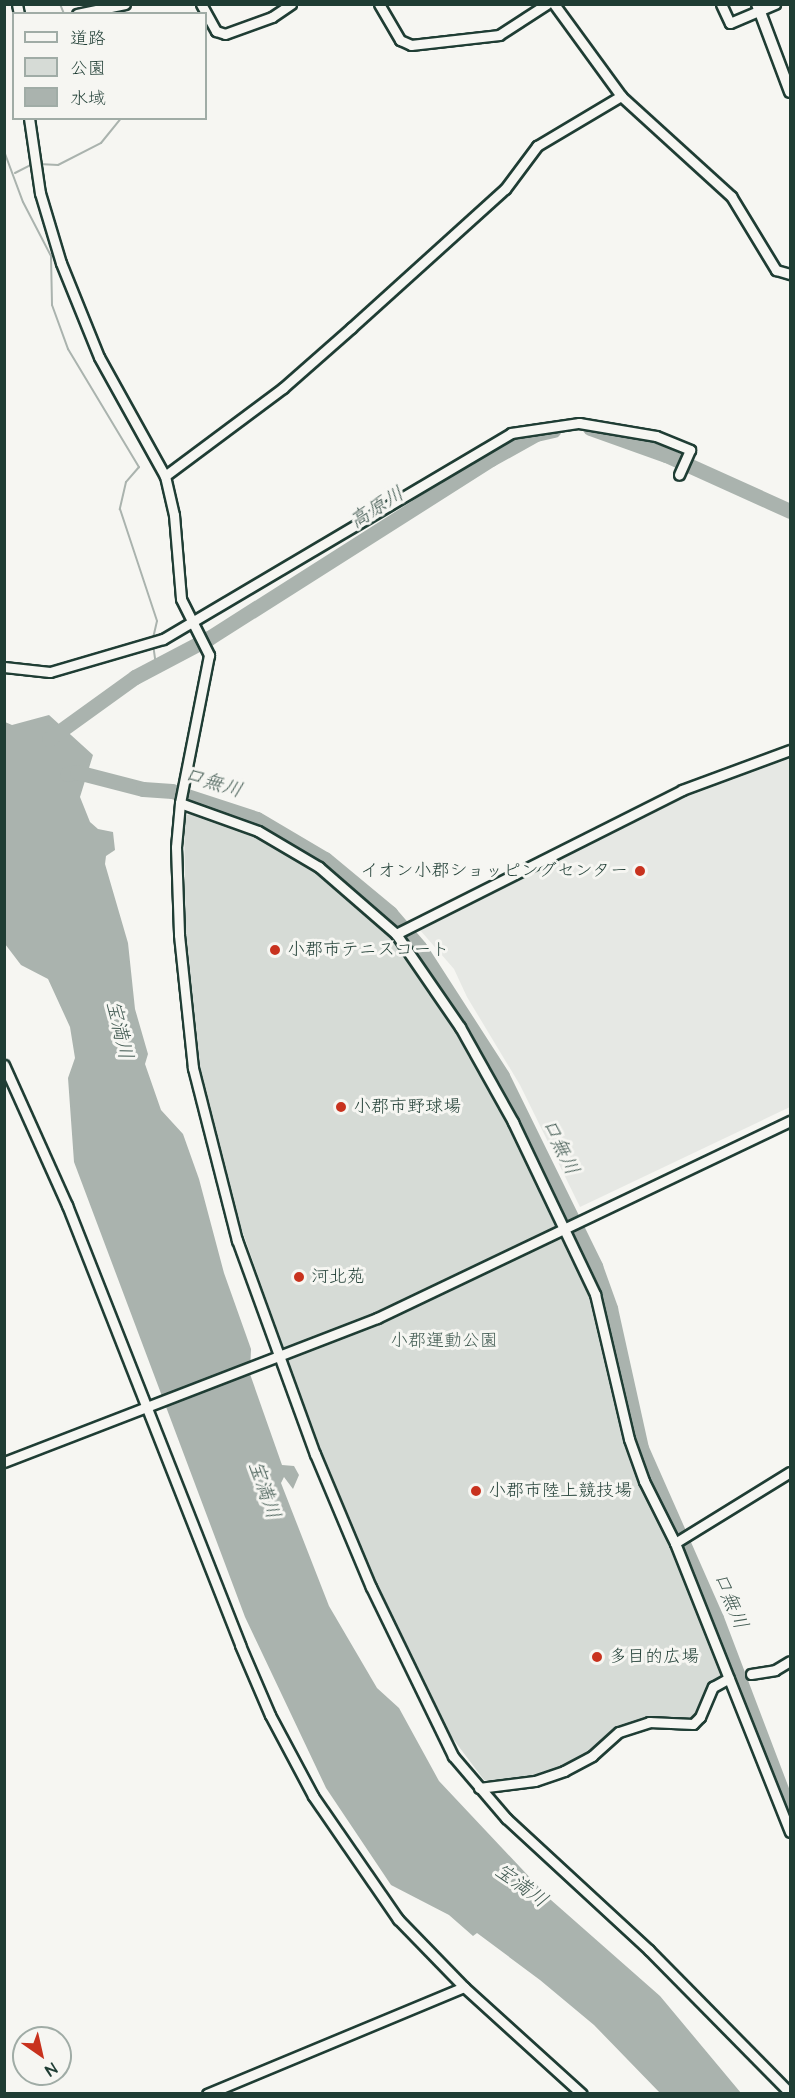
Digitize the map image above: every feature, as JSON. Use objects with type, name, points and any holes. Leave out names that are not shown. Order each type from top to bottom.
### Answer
[{"type":"main road","points":[[758,7],[790,92]]},
{"type":"street","points":[[87,12],[125,4]]},
{"type":"street","points":[[207,15],[216,31],[225,34],[272,17],[291,4]]},
{"type":"street","points":[[379,4],[400,40],[411,45],[499,35],[547,4]]},
{"type":"street","points":[[554,4],[621,96],[731,196],[776,270],[790,274]]},
{"type":"street","points":[[721,4],[730,22],[758,7],[775,4]]},
{"type":"street","points":[[165,476],[283,388],[505,189],[537,146],[621,96]]},
{"type":"street","points":[[29,120],[40,192],[61,262],[99,357],[165,476],[174,515],[181,599],[192,625],[207,650],[207,676],[180,803],[176,847],[179,935],[198,1097],[237,1240],[276,1359],[341,1518],[389,1626],[438,1729],[479,1788],[506,1818],[746,2044],[790,2093]]},
{"type":"street","points":[[4,667],[32,672],[72,667],[163,639],[192,625],[511,433],[545,426],[604,425],[656,436],[689,453],[680,474]]},
{"type":"street","points":[[396,934],[682,790],[790,750]]},
{"type":"street","points":[[180,803],[258,831],[319,867],[396,934],[460,1027],[566,1229],[602,1316],[629,1438],[644,1481],[675,1543],[790,1832]]},
{"type":"street","points":[[4,1065],[59,1185],[240,1645],[294,1762],[340,1838],[398,1919],[464,1988],[582,2094]]},
{"type":"street","points":[[4,1462],[147,1405],[276,1359],[425,1296],[790,1121]]},
{"type":"street","points":[[675,1543],[790,1472]]},
{"type":"street","points":[[751,1674],[775,1670],[790,1661]]},
{"type":"street","points":[[479,1788],[535,1781],[564,1771],[592,1756],[619,1732],[649,1722],[693,1724],[700,1717],[713,1687],[729,1678]]},
{"type":"street","points":[[207,2094],[464,1988]]},
{"type":"shaded area","name":"イオン小郡ショッピングセンター","points":[[790,756],[790,1107],[580,1207],[520,1085],[467,997],[454,969],[420,930],[685,796]]},
{"type":"green space","name":"小郡運動公園","points":[[196,812],[256,834],[320,871],[401,946],[448,1013],[512,1123],[589,1287],[627,1439],[725,1674],[714,1683],[697,1717],[689,1723],[644,1722],[580,1760],[536,1778],[514,1780],[484,1780],[444,1727],[354,1534],[318,1445],[226,1185],[199,1078],[186,967],[184,816]]},
{"type":"water","name":"宝満川","points":[[49,715],[93,755],[80,797],[90,822],[98,829],[113,832],[115,850],[106,856],[105,864],[128,943],[135,1009],[148,1054],[145,1064],[161,1110],[183,1134],[199,1179],[224,1273],[251,1349],[250,1374],[282,1465],[294,1466],[299,1475],[293,1489],[284,1477],[281,1483],[329,1606],[377,1688],[399,1708],[439,1781],[551,1900],[660,1996],[741,2093],[660,2093],[594,2025],[540,1980],[477,1933],[473,1936],[449,1915],[391,1885],[326,1788],[245,1617],[74,1162],[68,1078],[75,1058],[70,1027],[48,979],[21,965],[5,944],[5,722],[12,725]]},
{"type":"waterway","points":[[60,4],[63,12]]},
{"type":"waterway","points":[[39,164],[58,165],[101,143],[119,120]]},
{"type":"waterway","points":[[4,151],[23,202],[51,256],[52,305],[68,349],[139,467],[126,482],[120,509],[157,621],[153,638]]},
{"type":"waterway","points":[[15,173],[33,164]]},
{"type":"waterway","name":"高原川","points":[[590,428],[666,455],[790,511]]},
{"type":"waterway","name":"高原川","points":[[49,739],[135,677],[209,638],[491,459],[536,434],[554,430]]},
{"type":"waterway","points":[[153,644],[156,665]]},
{"type":"waterway","name":"口無川","points":[[67,774],[77,772],[143,789],[172,791],[257,819],[325,859],[390,913],[419,947],[502,1076],[595,1266],[610,1308],[641,1448],[716,1618],[790,1813]]},
{"type":"place","name":"イオン小郡ショッピングセンター","points":[[640,871]]},
{"type":"place","name":"小郡市テニスコート","points":[[275,950]]},
{"type":"place","name":"小郡市野球場","points":[[341,1107]]},
{"type":"place","name":"河北苑","points":[[299,1277]]},
{"type":"place","name":"小郡市陸上競技場","points":[[476,1491]]},
{"type":"place","name":"多目的広場","points":[[597,1657]]}]
